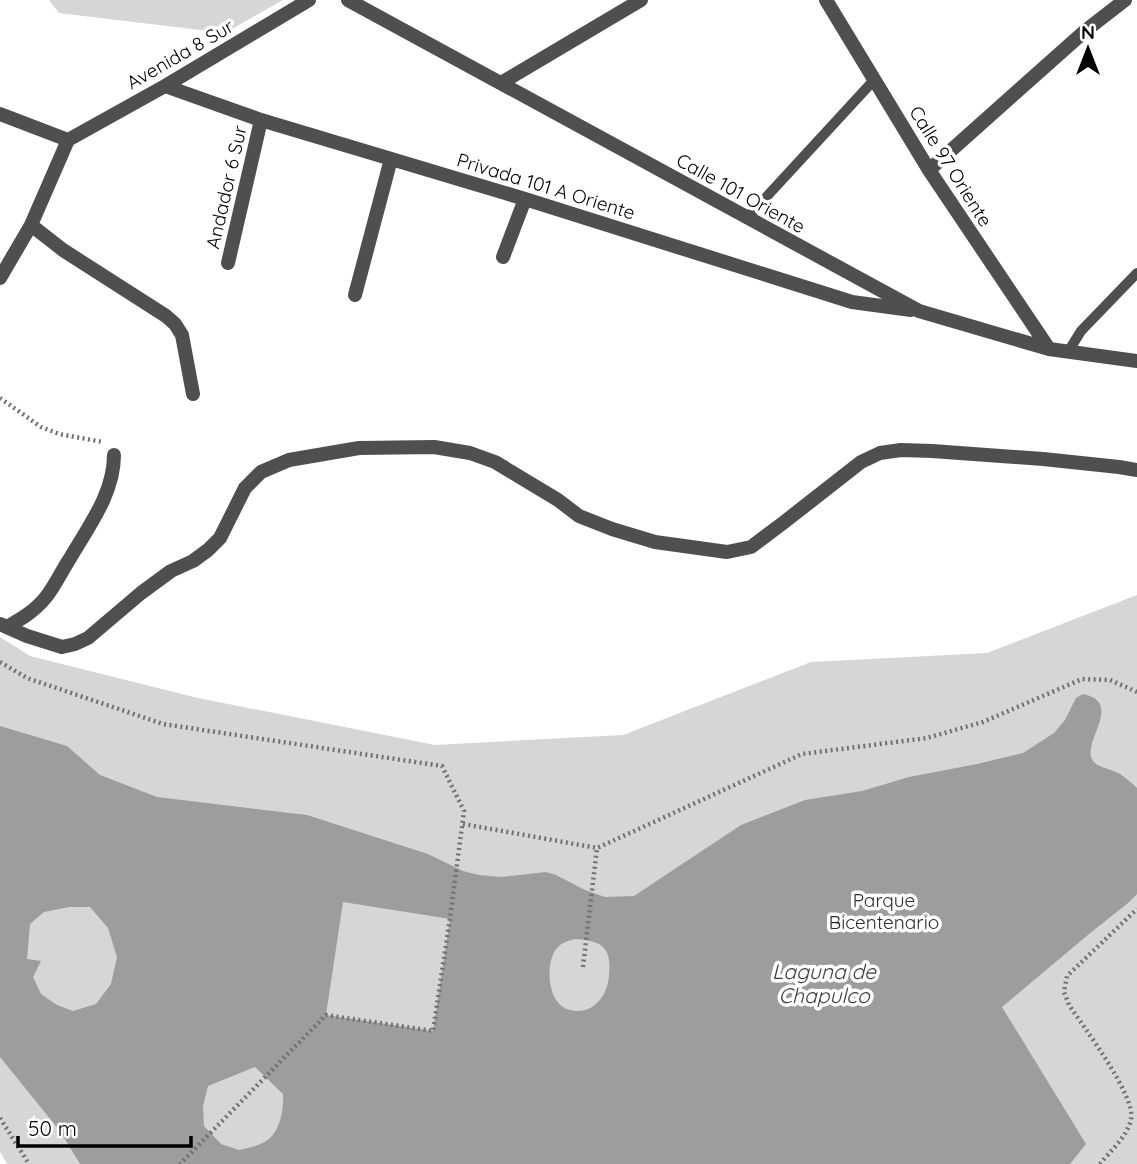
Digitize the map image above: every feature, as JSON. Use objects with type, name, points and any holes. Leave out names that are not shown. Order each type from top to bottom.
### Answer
[{"type":"street","name":"Avenida 8 Sur","points":[[68,139],[165,86],[309,0]]},
{"type":"street","name":"Calle 101 Oriente","points":[[348,0],[919,311],[1049,349],[1137,361]]},
{"type":"street","points":[[501,83],[641,0]]},
{"type":"street","name":"Calle 97 Oriente","points":[[826,0],[929,170],[1049,349]]},
{"type":"street","points":[[929,170],[1085,31],[1125,0]]},
{"type":"street","name":"Privada 101 A Oriente","points":[[165,86],[261,120],[525,199],[852,302],[919,311]]},
{"type":"street","points":[[0,114],[68,139],[31,225],[0,278]]},
{"type":"street","name":"Andador 6 Sur","points":[[228,263],[261,120]]},
{"type":"street","points":[[355,295],[391,159]]},
{"type":"street","points":[[503,257],[525,199]]},
{"type":"street","points":[[31,225],[63,250],[175,324],[182,335],[193,394]]},
{"type":"street","points":[[3,626],[62,647],[88,638],[141,593],[171,571],[193,561],[208,550],[220,538],[245,488],[261,472],[289,460],[359,448],[434,447],[470,453],[495,462],[558,500],[579,516],[655,542],[727,552],[751,547],[861,462],[880,453],[901,450],[932,451],[1043,459],[1137,470]]},
{"type":"street","points":[[3,626],[30,613],[47,596],[93,519],[108,488],[114,455]]},
{"type":"lane","points":[[747,218],[875,79]]},
{"type":"lane","points":[[1068,352],[1081,331],[1137,272]]},
{"type":"path","points":[[0,398],[41,427],[59,434],[100,440],[110,446],[114,455]]},
{"type":"path","points":[[0,662],[27,678],[163,724],[442,766],[464,811],[433,1031],[326,1015],[180,1164]]},
{"type":"path","points":[[463,824],[597,848],[802,754],[927,738],[983,722],[1083,680],[1110,680],[1137,692]]},
{"type":"path","points":[[583,967],[597,848]]},
{"type":"path","points":[[1100,1164],[1126,1132],[1132,1118],[1130,1105],[1117,1078],[1064,992],[1067,976],[1137,909]]},
{"type":"path","points":[[0,1118],[29,1164]]},
{"type":"green space","points":[[49,0],[283,0],[225,33],[59,13]]},
{"type":"green space","name":"Laguna de Chapulco","points":[[1137,595],[1137,1164],[7,1164],[0,1152],[0,637],[30,656],[198,698],[435,745],[623,735],[811,662],[987,653]]},
{"type":"water","name":"Laguna de Chapulco","points":[[1083,694],[1095,699],[1101,706],[1101,715],[1091,746],[1091,756],[1095,763],[1120,774],[1137,788],[1137,894],[1002,1007],[1086,1144],[1070,1164],[80,1164],[60,1131],[0,1057],[0,726],[67,746],[100,775],[157,797],[307,815],[428,854],[463,871],[501,877],[546,872],[605,897],[634,896],[741,825],[805,800],[862,791],[909,777],[1023,753],[1054,733],[1065,720],[1076,698]],"holes":[[[343,902],[450,919],[433,1031],[326,1015]],[[69,907],[90,907],[108,928],[117,957],[111,984],[96,1004],[73,1011],[57,1005],[41,994],[33,977],[41,961],[27,959],[30,924],[44,912]],[[573,939],[592,941],[603,947],[609,957],[606,990],[598,1002],[586,1010],[568,1010],[563,1007],[551,988],[550,964],[555,950]],[[255,1067],[283,1094],[282,1113],[275,1132],[263,1143],[253,1147],[239,1150],[221,1144],[204,1126],[203,1106],[208,1086]]]},
{"type":"park label","name":"Parque Bicentenario","points":[[884,911]]}]
